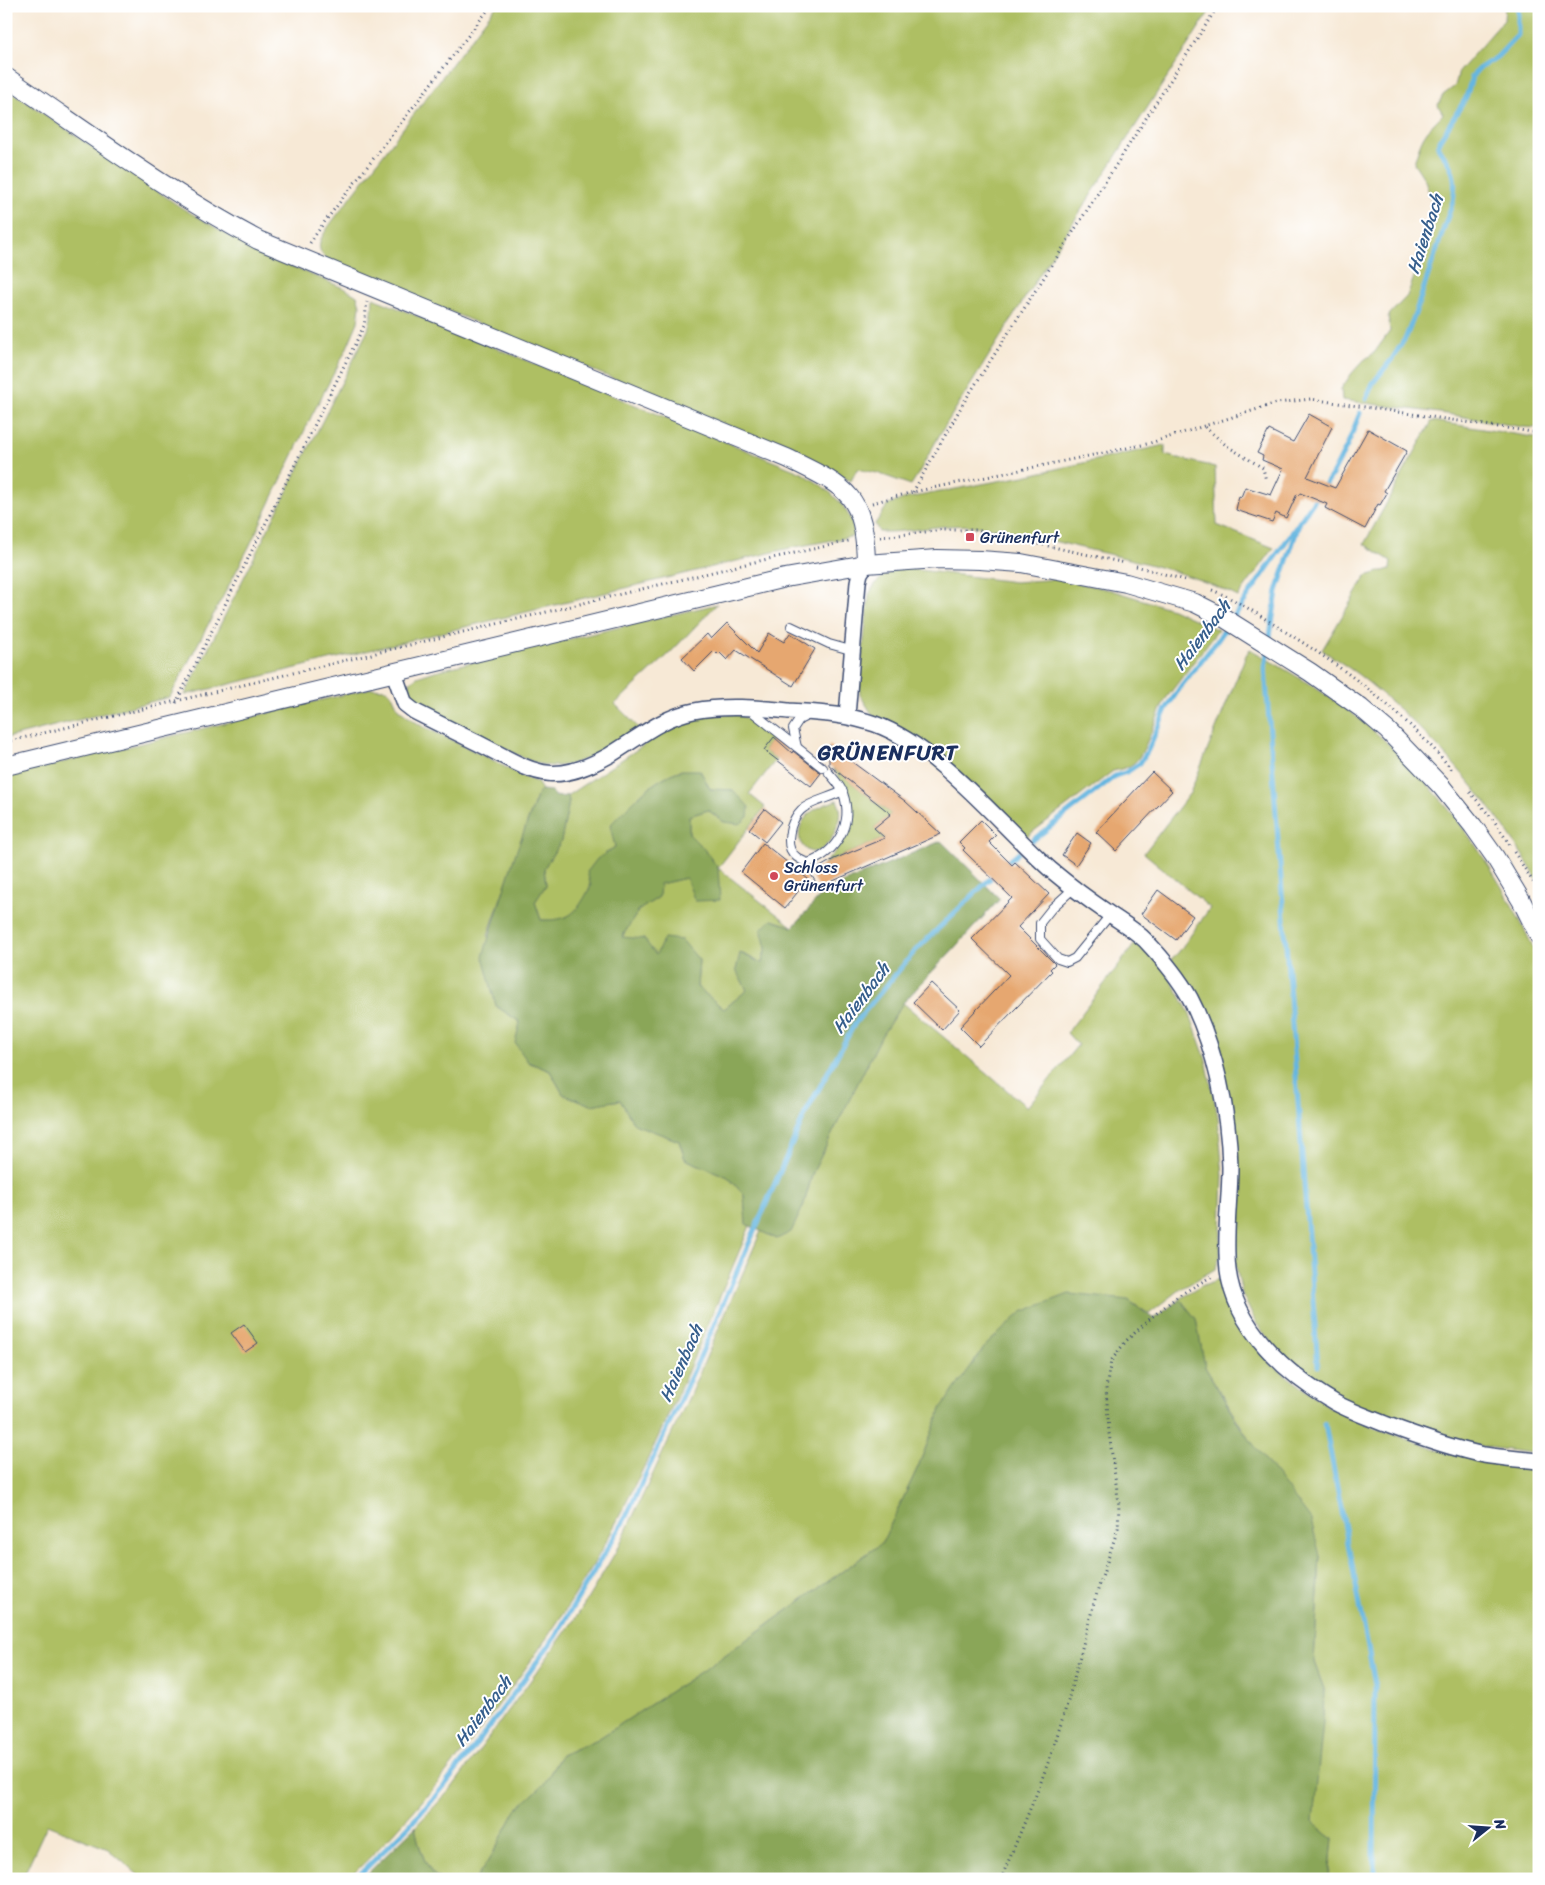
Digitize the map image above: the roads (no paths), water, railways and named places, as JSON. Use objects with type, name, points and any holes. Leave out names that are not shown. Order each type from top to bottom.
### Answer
[{"type":"street","points":[[6,77],[190,202],[258,240],[787,458],[832,481],[849,495],[857,507],[866,538],[866,564],[860,573],[858,582],[854,651],[847,716]]},
{"type":"street","points":[[6,766],[785,578],[866,564],[937,559],[1021,563],[1126,583],[1195,603],[1275,650],[1361,708],[1388,731],[1441,786],[1495,857],[1521,900],[1539,936]]},
{"type":"street","points":[[394,672],[405,704],[414,711],[526,768],[552,774],[571,772],[598,761],[675,716],[710,709],[746,707],[847,716],[880,726],[933,758],[1039,858],[1074,888],[1141,936],[1173,972],[1189,996],[1203,1027],[1215,1066],[1224,1107],[1230,1161],[1228,1270],[1235,1297],[1244,1317],[1256,1335],[1289,1369],[1335,1402],[1358,1414],[1424,1438],[1484,1455],[1539,1461]]},
{"type":"lane","points":[[791,626],[828,644],[854,651]]},
{"type":"lane","points":[[746,707],[826,770],[843,791],[846,822],[842,834],[827,853],[818,859],[808,863],[798,860],[791,852],[788,839],[793,820],[806,807],[843,791]]},
{"type":"lane","points":[[797,747],[793,729],[799,720],[818,712]]},
{"type":"lane","points":[[1074,888],[1052,908],[1040,923],[1040,939],[1058,959],[1067,962],[1075,958],[1110,915]]},
{"type":"waterway","name":"Haienbach","points":[[1366,399],[1373,383],[1406,337],[1453,201],[1453,173],[1438,147],[1439,141],[1466,98],[1472,77],[1478,69],[1497,57],[1518,35],[1518,6]]},
{"type":"waterway","name":"Haienbach","points":[[1033,840],[1115,776],[1127,772],[1140,763],[1148,750],[1166,709],[1181,686],[1217,641],[1332,475],[1347,446],[1360,413]]},
{"type":"waterway","points":[[1300,521],[1277,591],[1265,668],[1318,1366]]},
{"type":"waterway","name":"Haienbach","points":[[1003,866],[1018,853]]},
{"type":"waterway","name":"Haienbach","points":[[355,1879],[408,1827],[441,1790],[555,1637],[626,1517],[699,1359],[805,1114],[855,1023],[915,951],[996,873]]},
{"type":"waterway","points":[[1325,1424],[1375,1684],[1374,1879]]},
{"type":"place","name":"Grünenfurt","points":[[970,537]]},
{"type":"place","name":"Schloss Grünenfurt","points":[[774,876]]},
{"type":"district","name":"GRÜNENFURT","points":[[888,753]]}]
